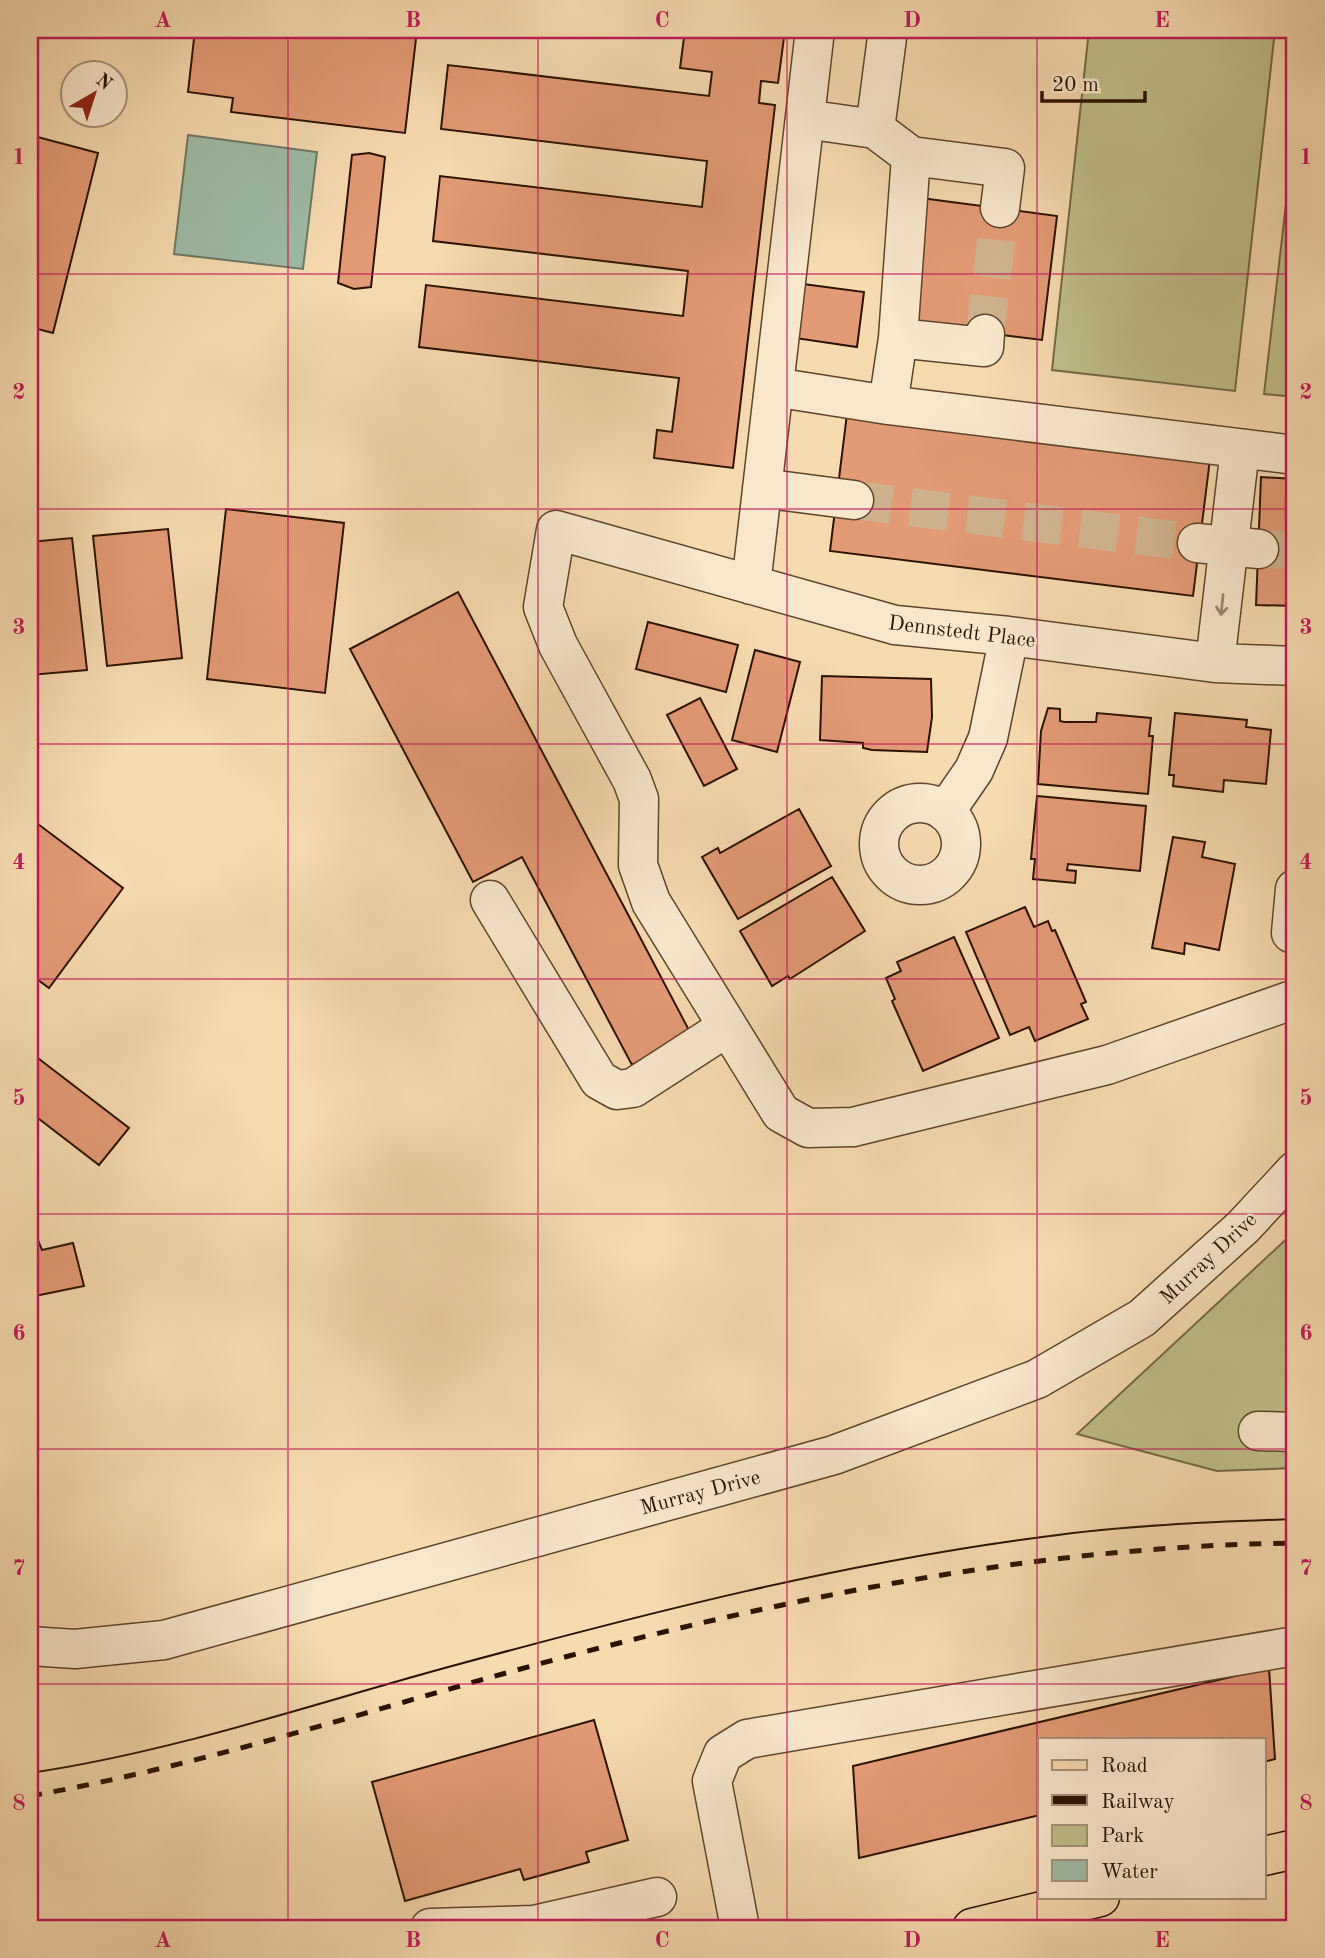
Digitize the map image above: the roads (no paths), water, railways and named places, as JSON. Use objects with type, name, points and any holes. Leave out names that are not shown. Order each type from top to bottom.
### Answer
[{"type":"main road","points":[[1266,1856],[1295,1849]]},
{"type":"main road","points":[[972,1928],[1096,1898]]},
{"type":"street","points":[[751,585],[815,30]]},
{"type":"street","points":[[875,129],[888,30]]},
{"type":"street","points":[[805,119],[875,129],[911,156],[1005,168],[1000,208]]},
{"type":"street","points":[[888,405],[898,338],[911,156]]},
{"type":"street","points":[[898,338],[984,347],[985,334]]},
{"type":"street","points":[[774,387],[888,405],[1295,455]]},
{"type":"street","points":[[1215,663],[1240,449]]},
{"type":"street","points":[[762,488],[854,500]]},
{"type":"street","name":"Dennstedt Place","points":[[727,1027],[651,902],[638,865],[639,799],[632,780],[558,645],[542,607],[556,530],[895,625],[1009,636],[1215,663],[1295,666]]},
{"type":"street","points":[[945,812],[974,770],[988,738],[1009,636]]},
{"type":"street","points":[[1291,933],[1295,889]]},
{"type":"street","points":[[490,900],[599,1080],[617,1090],[633,1088],[727,1027],[780,1113],[808,1128],[853,1127],[1107,1065],[1295,999]]},
{"type":"street","name":"Murray Drive","points":[[30,1646],[75,1649],[164,1640],[834,1455],[974,1403],[1037,1379],[1142,1318],[1243,1227],[1295,1171]]},
{"type":"street","points":[[1258,1431],[1295,1432]]},
{"type":"street","points":[[740,1928],[712,1782],[723,1754],[747,1739],[1295,1646]]},
{"type":"street","points":[[430,1928],[534,1926],[657,1897]]},
{"type":"water","points":[[188,135],[317,152],[303,269],[174,254]]},
{"type":"tunnel","points":[[985,334],[1000,208]]},
{"type":"tunnel","points":[[854,500],[1197,543]]},
{"type":"tunnel","points":[[1259,549],[1295,550]]},
{"type":"tram line","points":[[30,1773],[137,1753],[189,1740],[598,1627],[819,1575],[967,1548],[1074,1533],[1295,1519]]},
{"type":"railway","points":[[30,1796],[98,1783],[232,1750],[655,1634],[836,1594],[1018,1564],[1110,1553],[1295,1543]]}]
